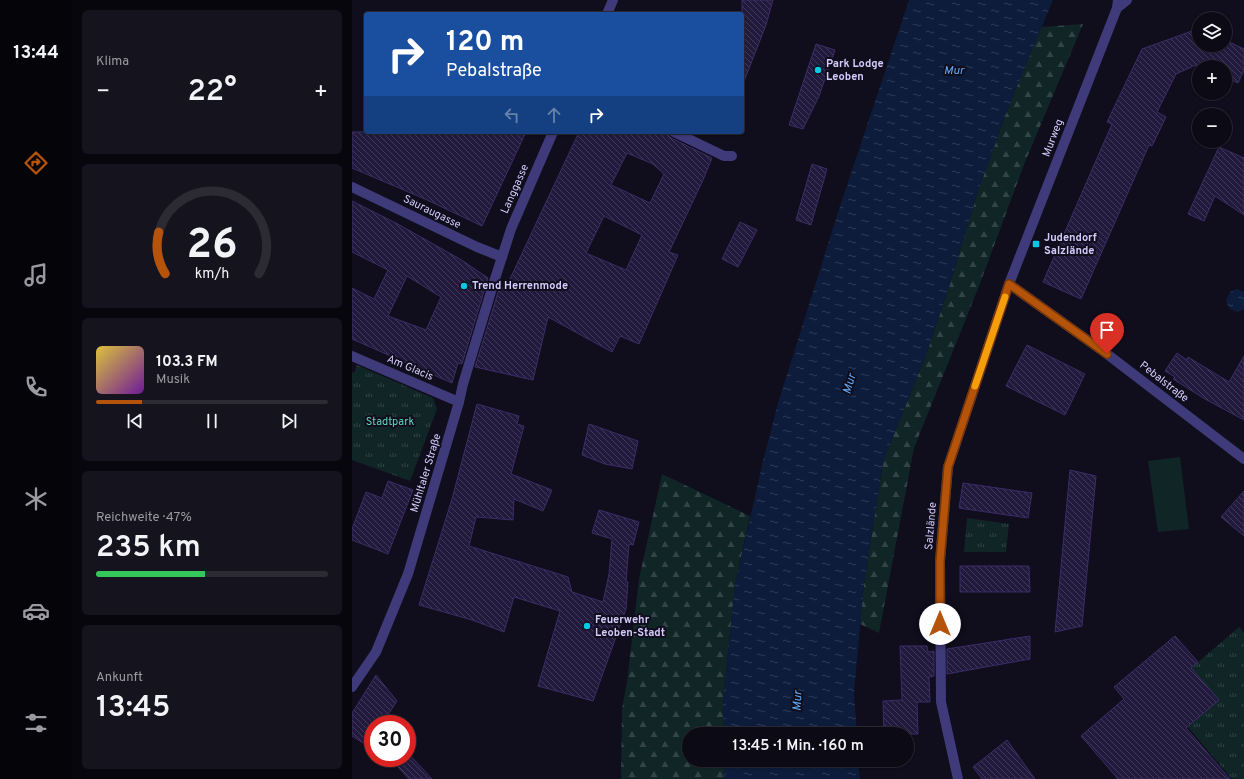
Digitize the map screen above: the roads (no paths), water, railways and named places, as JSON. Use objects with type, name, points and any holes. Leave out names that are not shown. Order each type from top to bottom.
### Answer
[{"type":"street","points":[[608,12],[613,0]]},
{"type":"street","points":[[1117,4],[1127,0]]},
{"type":"street","name":"Murweg","points":[[1009,284],[1117,4]]},
{"type":"street","name":"Langgasse","points":[[502,257],[511,229],[552,134]]},
{"type":"street","points":[[678,134],[724,156],[732,156]]},
{"type":"street","name":"Sauraugasse","points":[[352,187],[477,247],[502,257]]},
{"type":"street","name":"Mühltaler Straße","points":[[352,687],[376,652],[408,574],[492,285],[502,257]]},
{"type":"street","name":"Pebalstraße","points":[[1009,284],[1107,354],[1244,459]]},
{"type":"street","name":"Salzlände","points":[[958,779],[941,702],[940,561],[948,467],[1009,284]]},
{"type":"street","name":"Am Glacis","points":[[352,356],[459,402]]},
{"type":"water","name":"Mur","points":[[909,0],[1053,0],[1007,111],[978,191],[950,284],[926,355],[883,462],[864,584],[854,693],[856,727],[724,727],[723,701],[735,585],[763,461],[778,403],[842,200]]},
{"type":"water","points":[[1237,289],[1244,292],[1244,309],[1237,312],[1229,308],[1226,300],[1230,292]]},
{"type":"water","points":[[724,767],[859,767],[860,779],[724,779]]},
{"type":"place","name":"Park Lodge Leoben","points":[[818,70]]},
{"type":"place","name":"Judendorf Salzlände","points":[[1036,244]]},
{"type":"place","name":"Trend Herrenmode","points":[[464,286]]},
{"type":"place","name":"Feuerwehr Leoben-Stadt","points":[[587,626]]},
{"type":"park label","name":"Stadtpark","points":[[390,422]]}]
